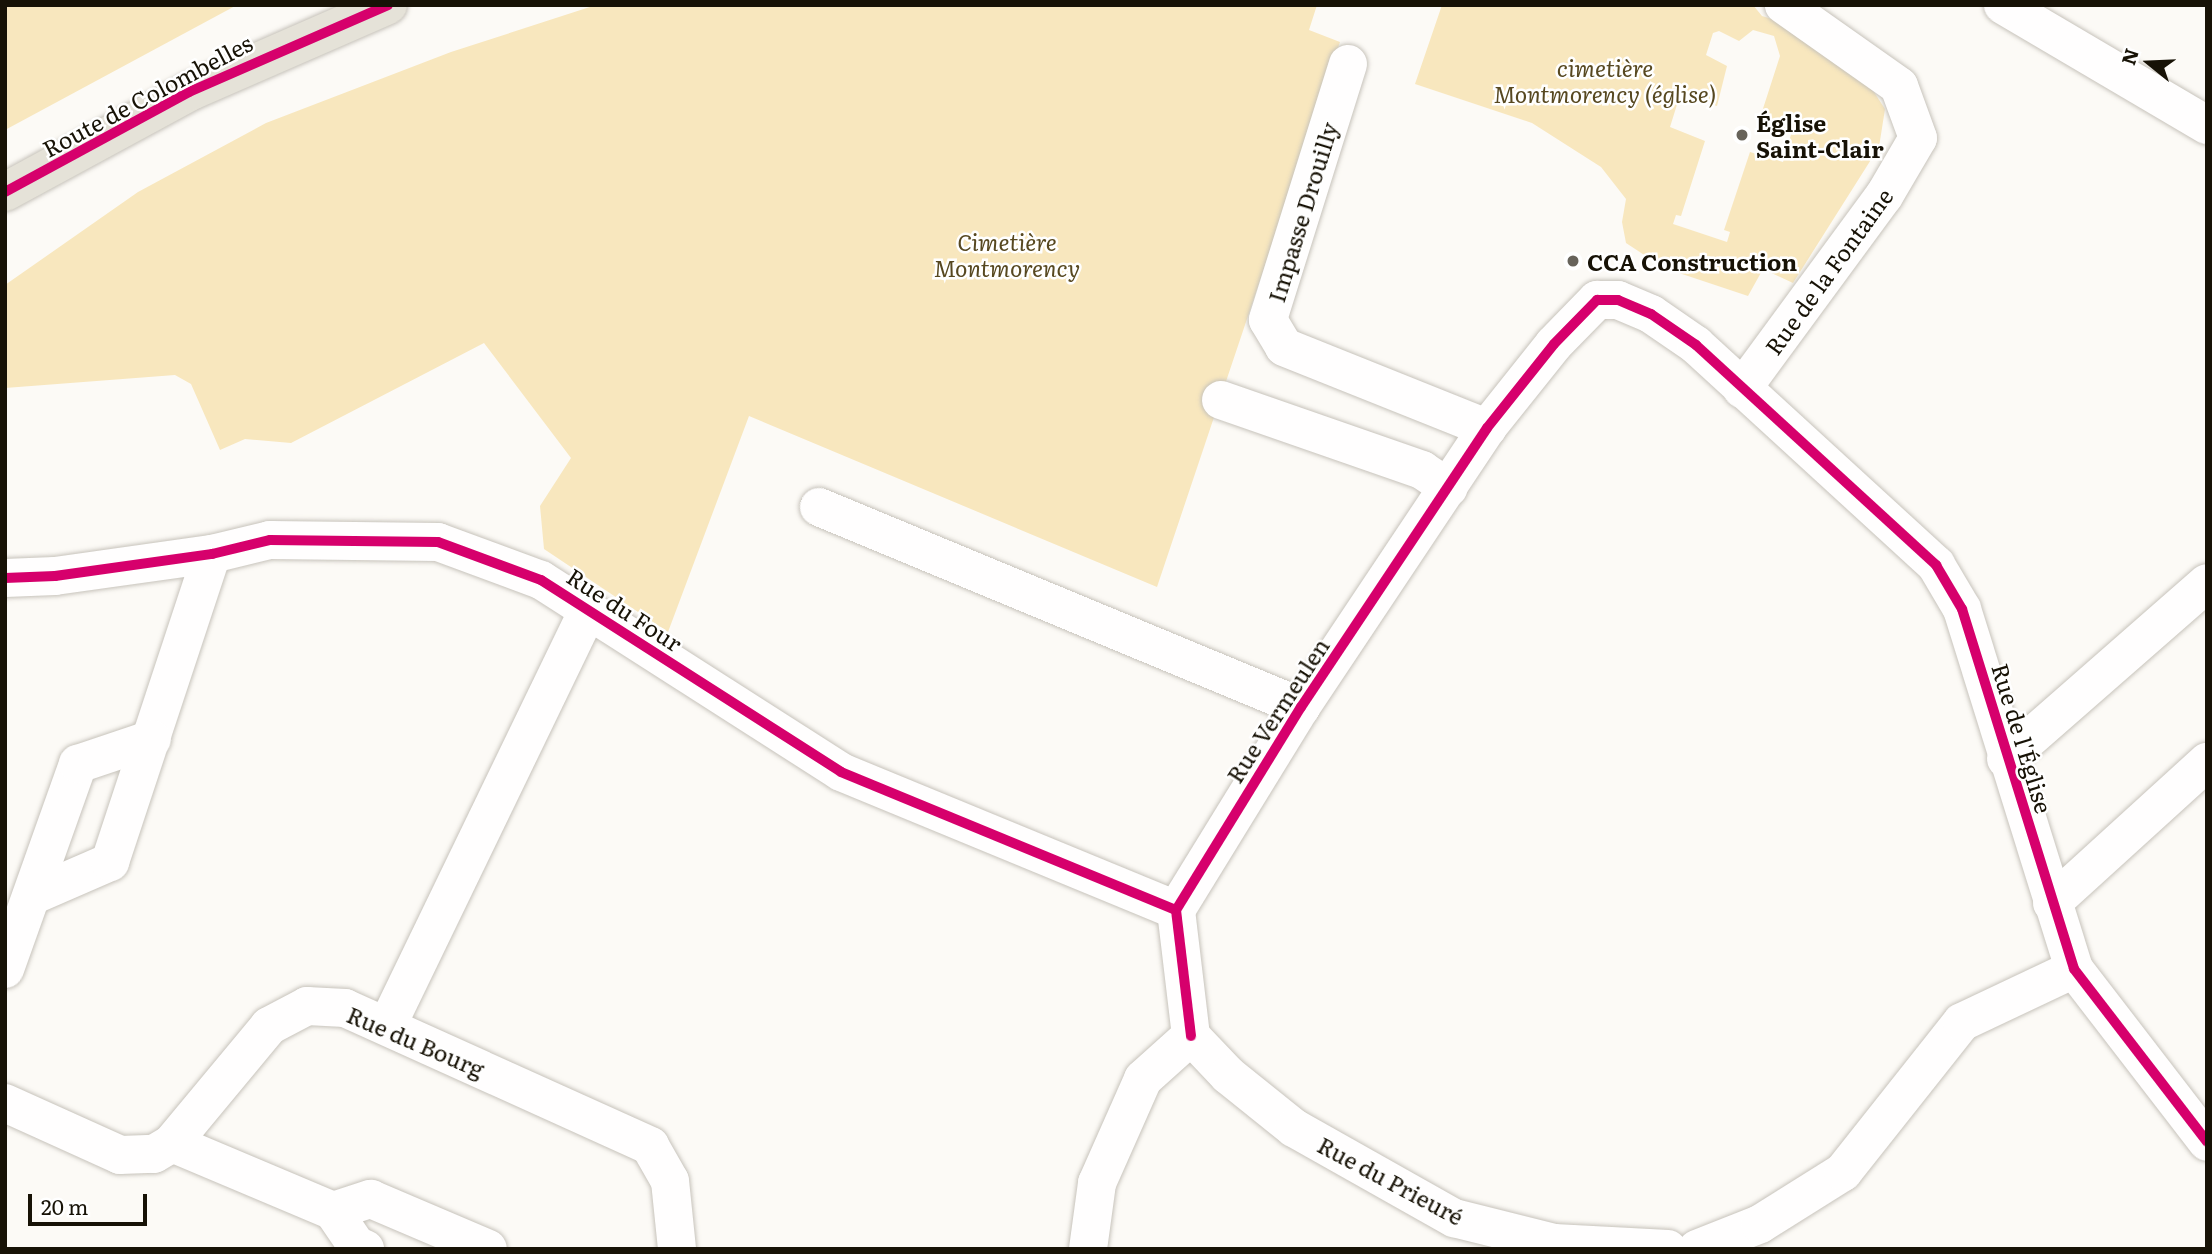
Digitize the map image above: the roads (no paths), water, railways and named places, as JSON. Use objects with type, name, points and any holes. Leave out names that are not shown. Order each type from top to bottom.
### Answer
[{"type":"main road","name":"Route de Colombelles","points":[[5,192],[49,171],[189,92],[388,5]]},
{"type":"main road","name":"Route de Colombelles","points":[[5,215],[49,171]]},
{"type":"street","name":"Rue de la Fontaine","points":[[1742,389],[1884,196],[1918,138],[1899,86],[1784,5]]},
{"type":"street","points":[[2003,5],[2207,125]]},
{"type":"street","name":"Impasse Drouilly","points":[[1348,64],[1268,320],[1284,347],[1487,428]]},
{"type":"street","name":"Rue de l'Église","points":[[1487,428],[1553,344],[1597,300],[1618,300],[1651,314],[1696,345],[1936,565],[1962,609],[2006,759],[2074,970],[2207,1142]]},
{"type":"street","points":[[1221,400],[1422,470],[1449,488]]},
{"type":"street","name":"Rue Vermeulen","points":[[1176,910],[1301,707],[1487,428]]},
{"type":"street","points":[[819,507],[1301,707]]},
{"type":"street","name":"Rue du Four","points":[[5,578],[55,576],[212,554],[270,540],[438,542],[541,580],[841,772],[1176,910]]},
{"type":"street","points":[[34,895],[110,862],[212,554]]},
{"type":"street","points":[[2006,759],[2207,583]]},
{"type":"street","points":[[387,1026],[588,610]]},
{"type":"street","points":[[5,969],[34,895],[78,764],[152,738]]},
{"type":"street","points":[[2052,903],[2207,762]]},
{"type":"street","points":[[1088,1249],[1097,1183],[1143,1079],[1191,1036],[1176,910]]},
{"type":"street","points":[[1697,1249],[1760,1224],[1843,1172],[1962,1022],[2074,970]]},
{"type":"street","name":"Rue du Bourg","points":[[172,1143],[269,1026],[307,1006],[345,1007],[650,1146],[670,1181],[677,1249]]},
{"type":"street","name":"Rue du Prieuré","points":[[1191,1036],[1228,1075],[1294,1128],[1454,1218],[1554,1243],[1668,1249]]},
{"type":"street","points":[[5,1103],[120,1155],[154,1154],[172,1143],[333,1211],[356,1245],[365,1249]]},
{"type":"street","points":[[333,1211],[371,1199],[488,1249]]},
{"type":"place","name":"Église Saint-Clair","points":[[1742,135]]},
{"type":"place","name":"CCA Construction","points":[[1573,261]]},
{"type":"park label","name":"cimetière Montmorency (église)","points":[[1605,80]]},
{"type":"park label","name":"Cimetière Montmorency","points":[[1007,254]]}]
